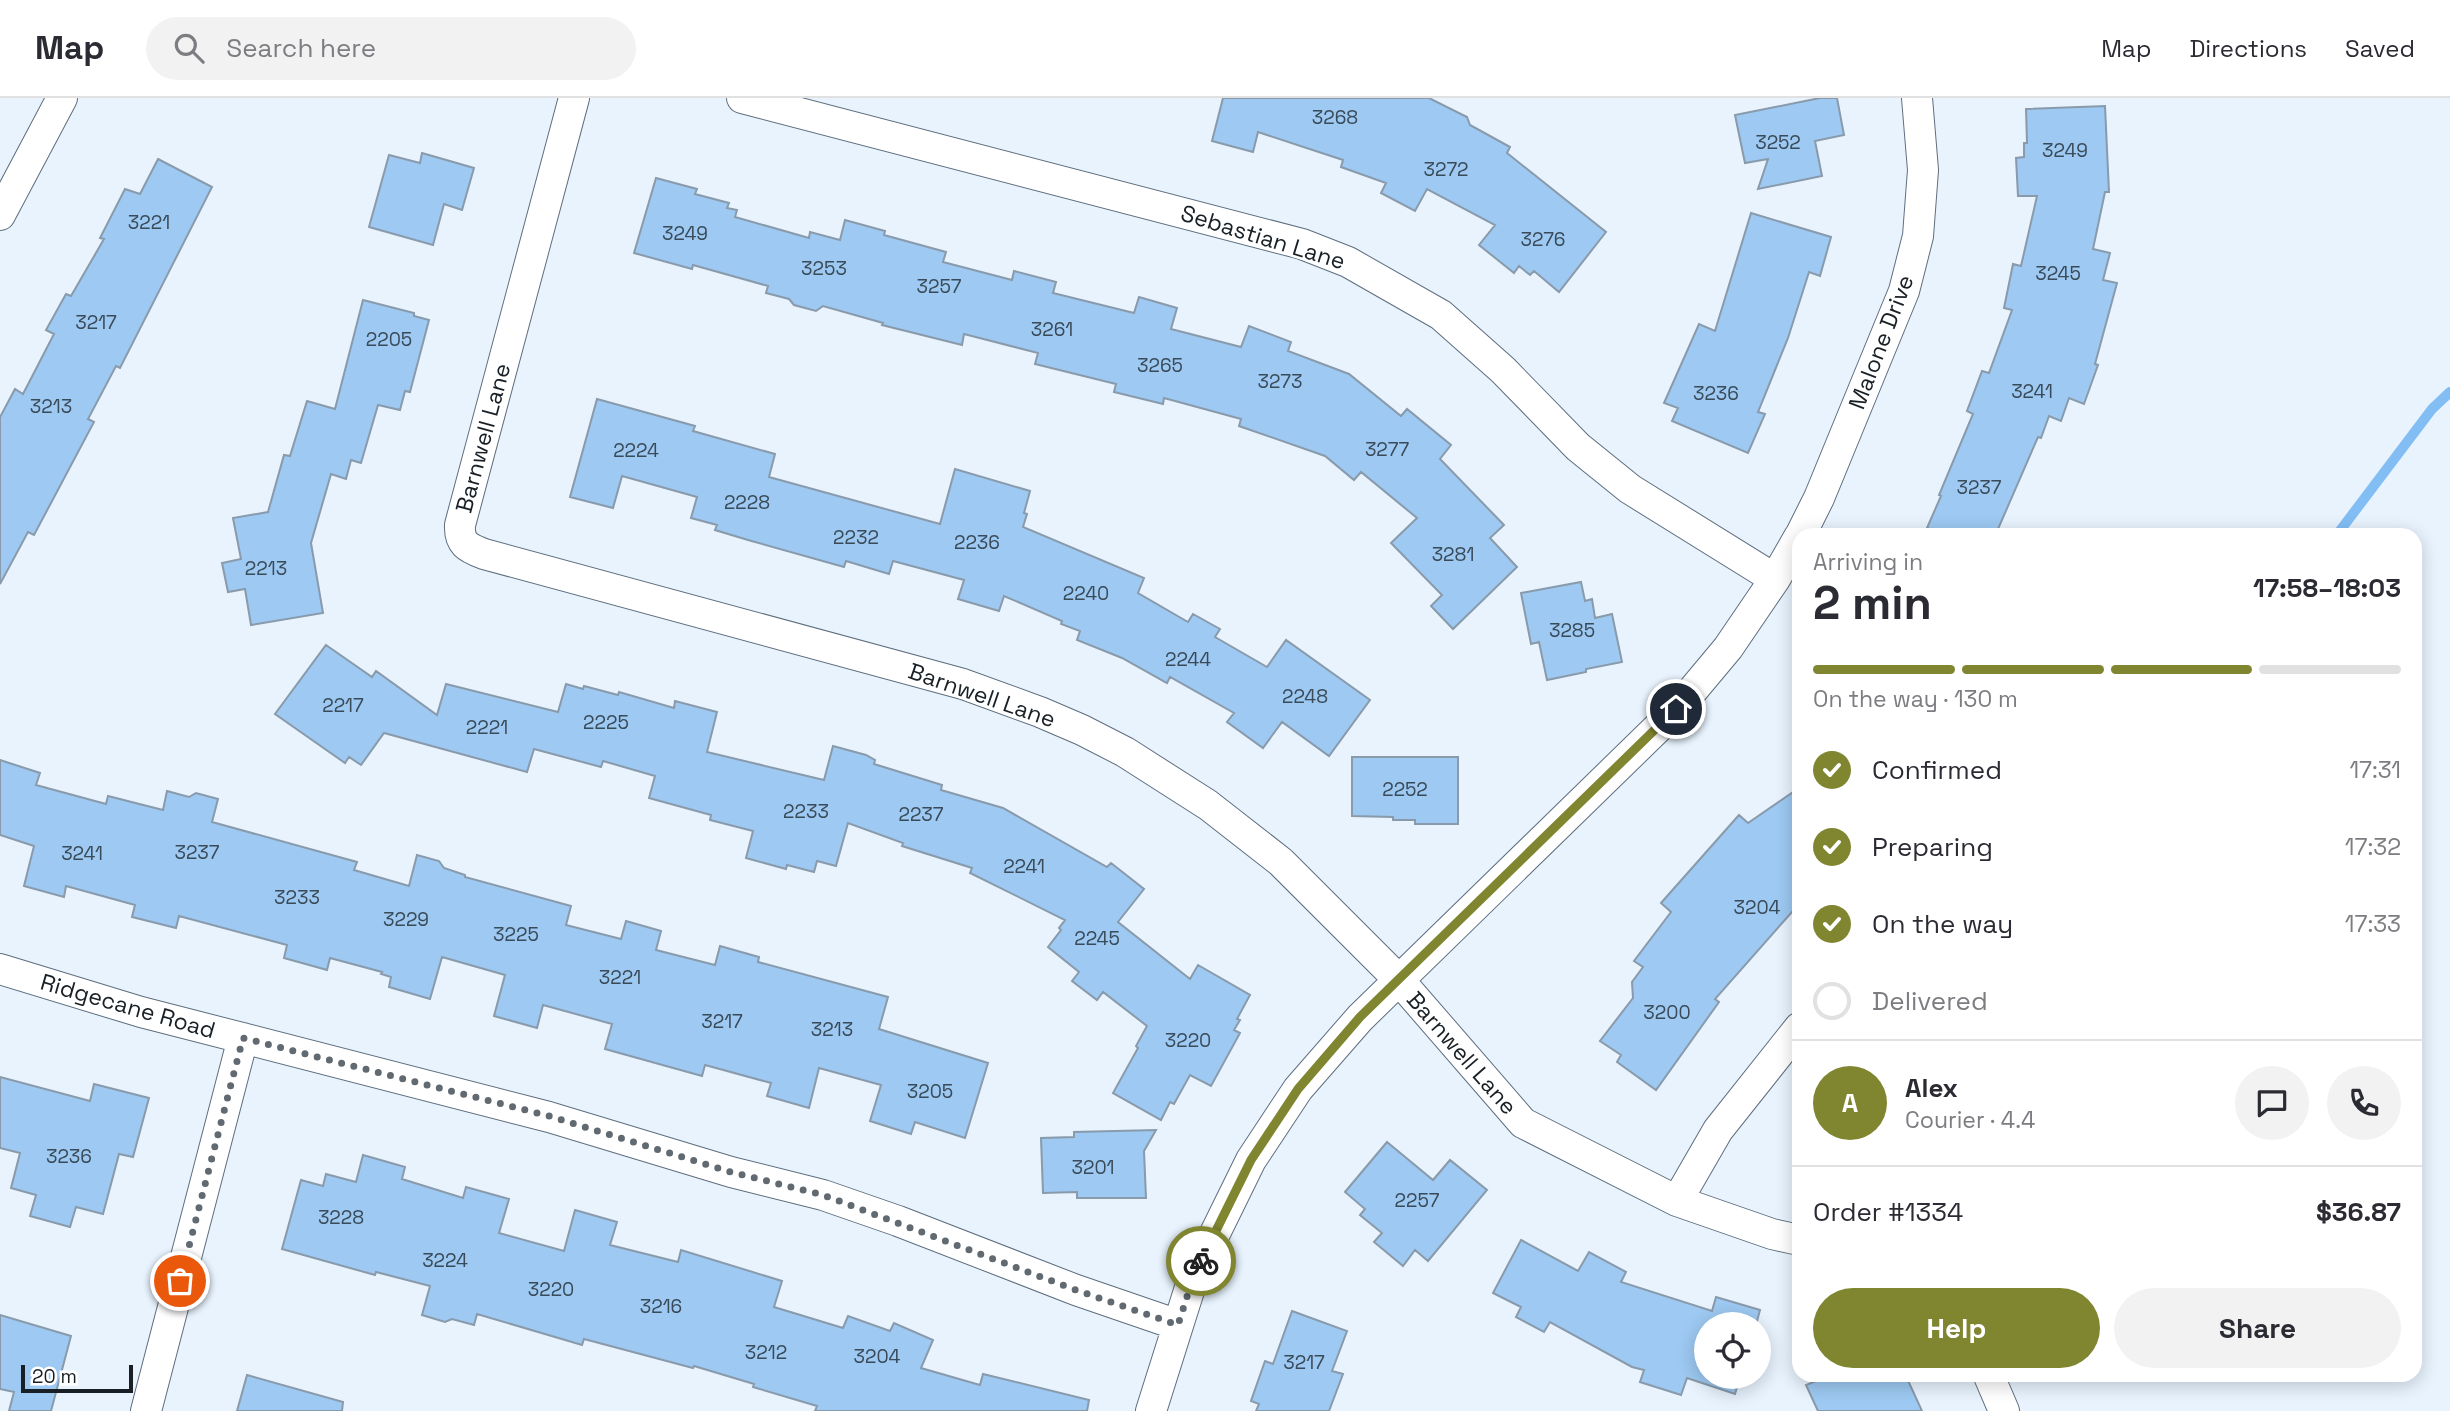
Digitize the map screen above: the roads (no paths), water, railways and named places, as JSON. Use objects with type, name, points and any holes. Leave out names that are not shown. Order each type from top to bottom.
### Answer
[{"type":"street","points":[[0,215],[62,98]]},
{"type":"street","name":"Barnwell Lane","points":[[574,98],[460,525],[459,536],[465,547],[963,684],[1082,730],[1169,778],[1281,862],[1399,980],[1523,1123],[1677,1201],[1792,1238]]},
{"type":"street","name":"Sebastian Lane","points":[[742,98],[1302,244],[1349,262],[1441,315],[1503,370],[1578,447],[1630,489],[1775,579]]},
{"type":"street","name":"Malone Drive","points":[[1804,528],[1819,498],[1904,291],[1917,236],[1923,170],[1917,98]]},
{"type":"street","name":"Malone Drive","points":[[1151,1411],[1193,1278],[1251,1160],[1298,1089],[1360,1017],[1676,709],[1728,648],[1792,550]]},
{"type":"street","name":"Ridgecane Road","points":[[0,969],[141,1012],[549,1116],[731,1172],[823,1195],[1076,1290],[1178,1325]]},
{"type":"street","points":[[1677,1201],[1718,1130],[1792,1037]]},
{"type":"street","points":[[146,1411],[243,1038]]},
{"type":"street","points":[[1992,1382],[2004,1411]]},
{"type":"waterway","points":[[2342,528],[2432,409],[2450,392]]}]
